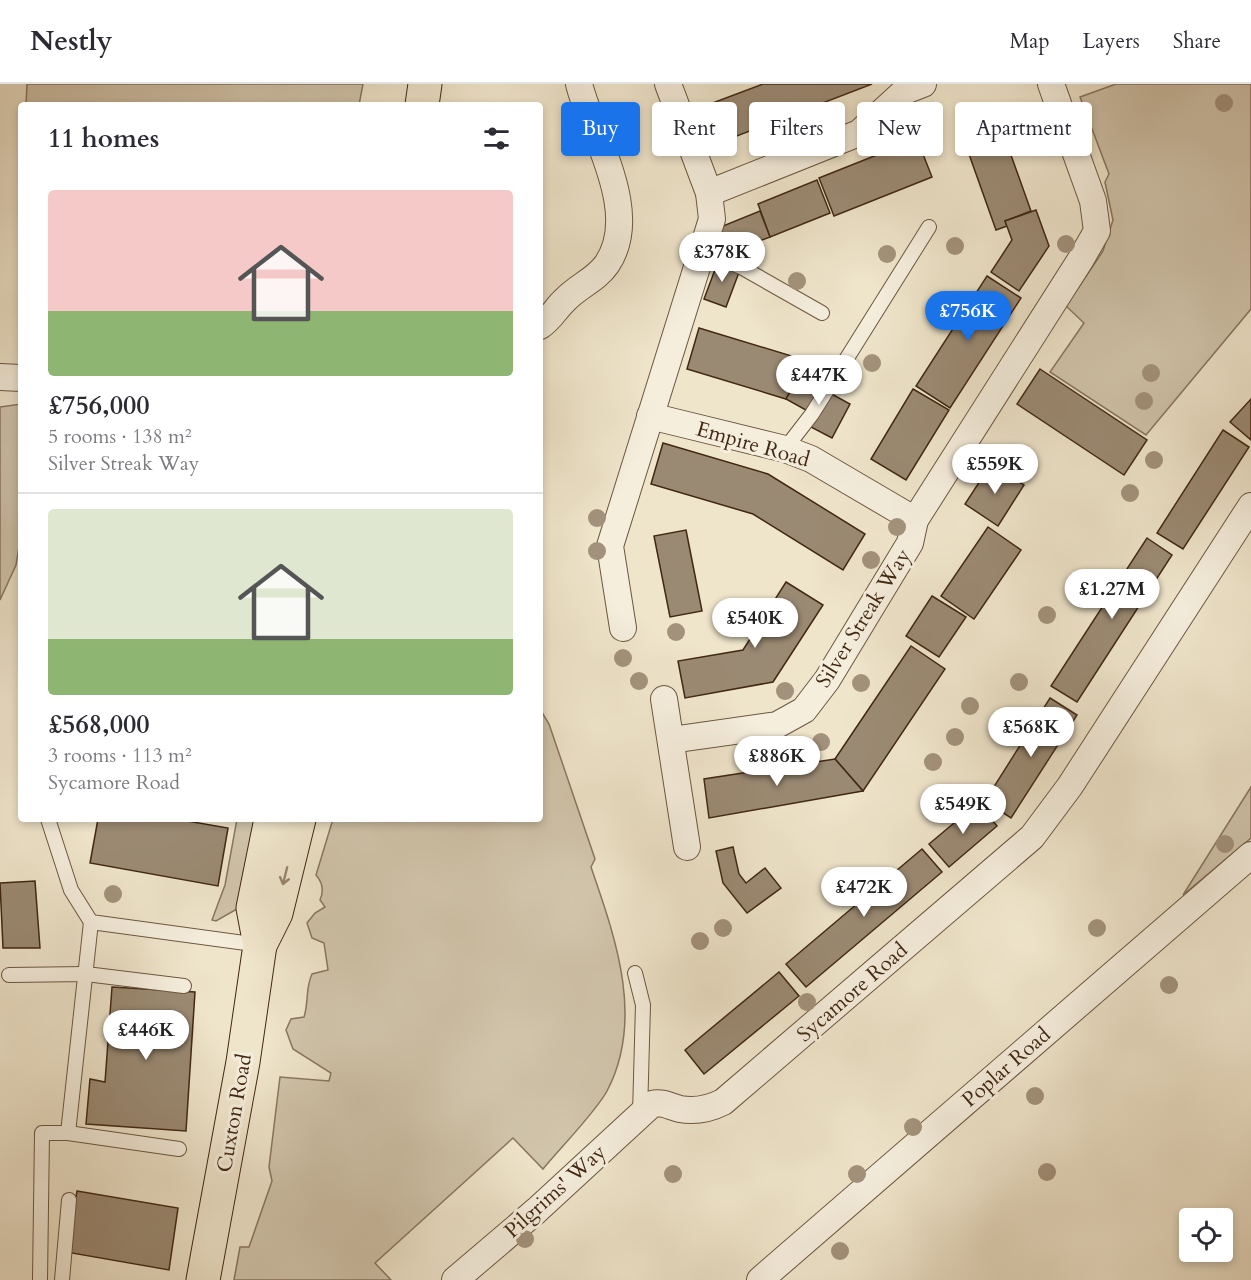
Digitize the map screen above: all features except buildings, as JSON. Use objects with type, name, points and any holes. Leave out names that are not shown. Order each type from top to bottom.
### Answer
[{"type":"main road","points":[[422,102],[424,84]]},
{"type":"main road","name":"Cuxton Road","points":[[203,1280],[243,1062],[260,945],[253,908],[270,822]]},
{"type":"main road","name":"Cuxton Road","points":[[260,945],[276,914],[298,822]]},
{"type":"street","points":[[543,324],[552,318],[552,301],[587,284],[607,264],[618,233],[620,215],[613,181],[589,120],[579,84]]},
{"type":"street","points":[[622,628],[610,546],[712,219],[709,194],[668,84]]},
{"type":"street","points":[[709,194],[859,133],[905,91],[923,84]]},
{"type":"street","name":"Silver Streak Way","points":[[671,740],[777,725],[804,710],[827,680],[910,543],[915,519],[1097,231],[1093,201],[1051,84]]},
{"type":"street","points":[[0,377],[18,378]]},
{"type":"street","name":"Empire Road","points":[[650,416],[785,449],[811,459],[915,519]]},
{"type":"street","name":"Sycamore Road","points":[[648,1108],[698,1110],[723,1102],[1032,837],[1070,786],[1251,506]]},
{"type":"street","points":[[664,699],[687,847]]},
{"type":"street","name":"Poplar Road","points":[[760,1280],[1251,855]]},
{"type":"street","name":"Pilgrims' Way","points":[[455,1280],[537,1210],[648,1108]]},
{"type":"lane","points":[[785,449],[812,414],[929,227]]},
{"type":"lane","points":[[702,250],[741,267],[822,313]]},
{"type":"lane","points":[[49,822],[71,890],[91,922],[68,1133]]},
{"type":"lane","points":[[91,922],[260,945]]},
{"type":"lane","points":[[634,973],[643,1005],[648,1108]]},
{"type":"lane","points":[[9,975],[86,974],[184,986]]},
{"type":"lane","points":[[40,1280],[42,1132],[68,1133],[179,1149]]},
{"type":"lane","points":[[62,1280],[69,1200]]},
{"type":"shaded area","points":[[27,84],[363,84],[360,102],[26,102]]},
{"type":"shaded area","points":[[1116,84],[1251,84],[1251,309],[1146,435],[1050,372],[1084,323],[1066,306],[1103,251],[1113,220],[1105,182],[1109,174],[1092,129],[1092,102],[1082,102],[1080,97]]},
{"type":"shaded area","points":[[18,404],[18,553],[16,565],[0,600],[0,407]]},
{"type":"shaded area","points":[[543,714],[549,724],[595,859],[591,867],[609,921],[622,978],[625,1007],[624,1035],[618,1064],[602,1100],[543,1169],[513,1138],[375,1263],[391,1280],[234,1280],[240,1247],[249,1247],[272,1181],[269,1167],[280,1077],[329,1081],[331,1073],[293,1049],[286,1030],[291,1019],[304,1017],[308,985],[312,974],[328,970],[324,943],[312,938],[307,923],[315,913],[325,907],[320,900],[322,887],[316,875],[332,822],[543,822]]},
{"type":"shaded area","points":[[1251,787],[1251,838],[1183,895]]},
{"type":"shaded area","points":[[236,822],[257,822],[244,905],[216,921],[212,920],[225,885]]}]
